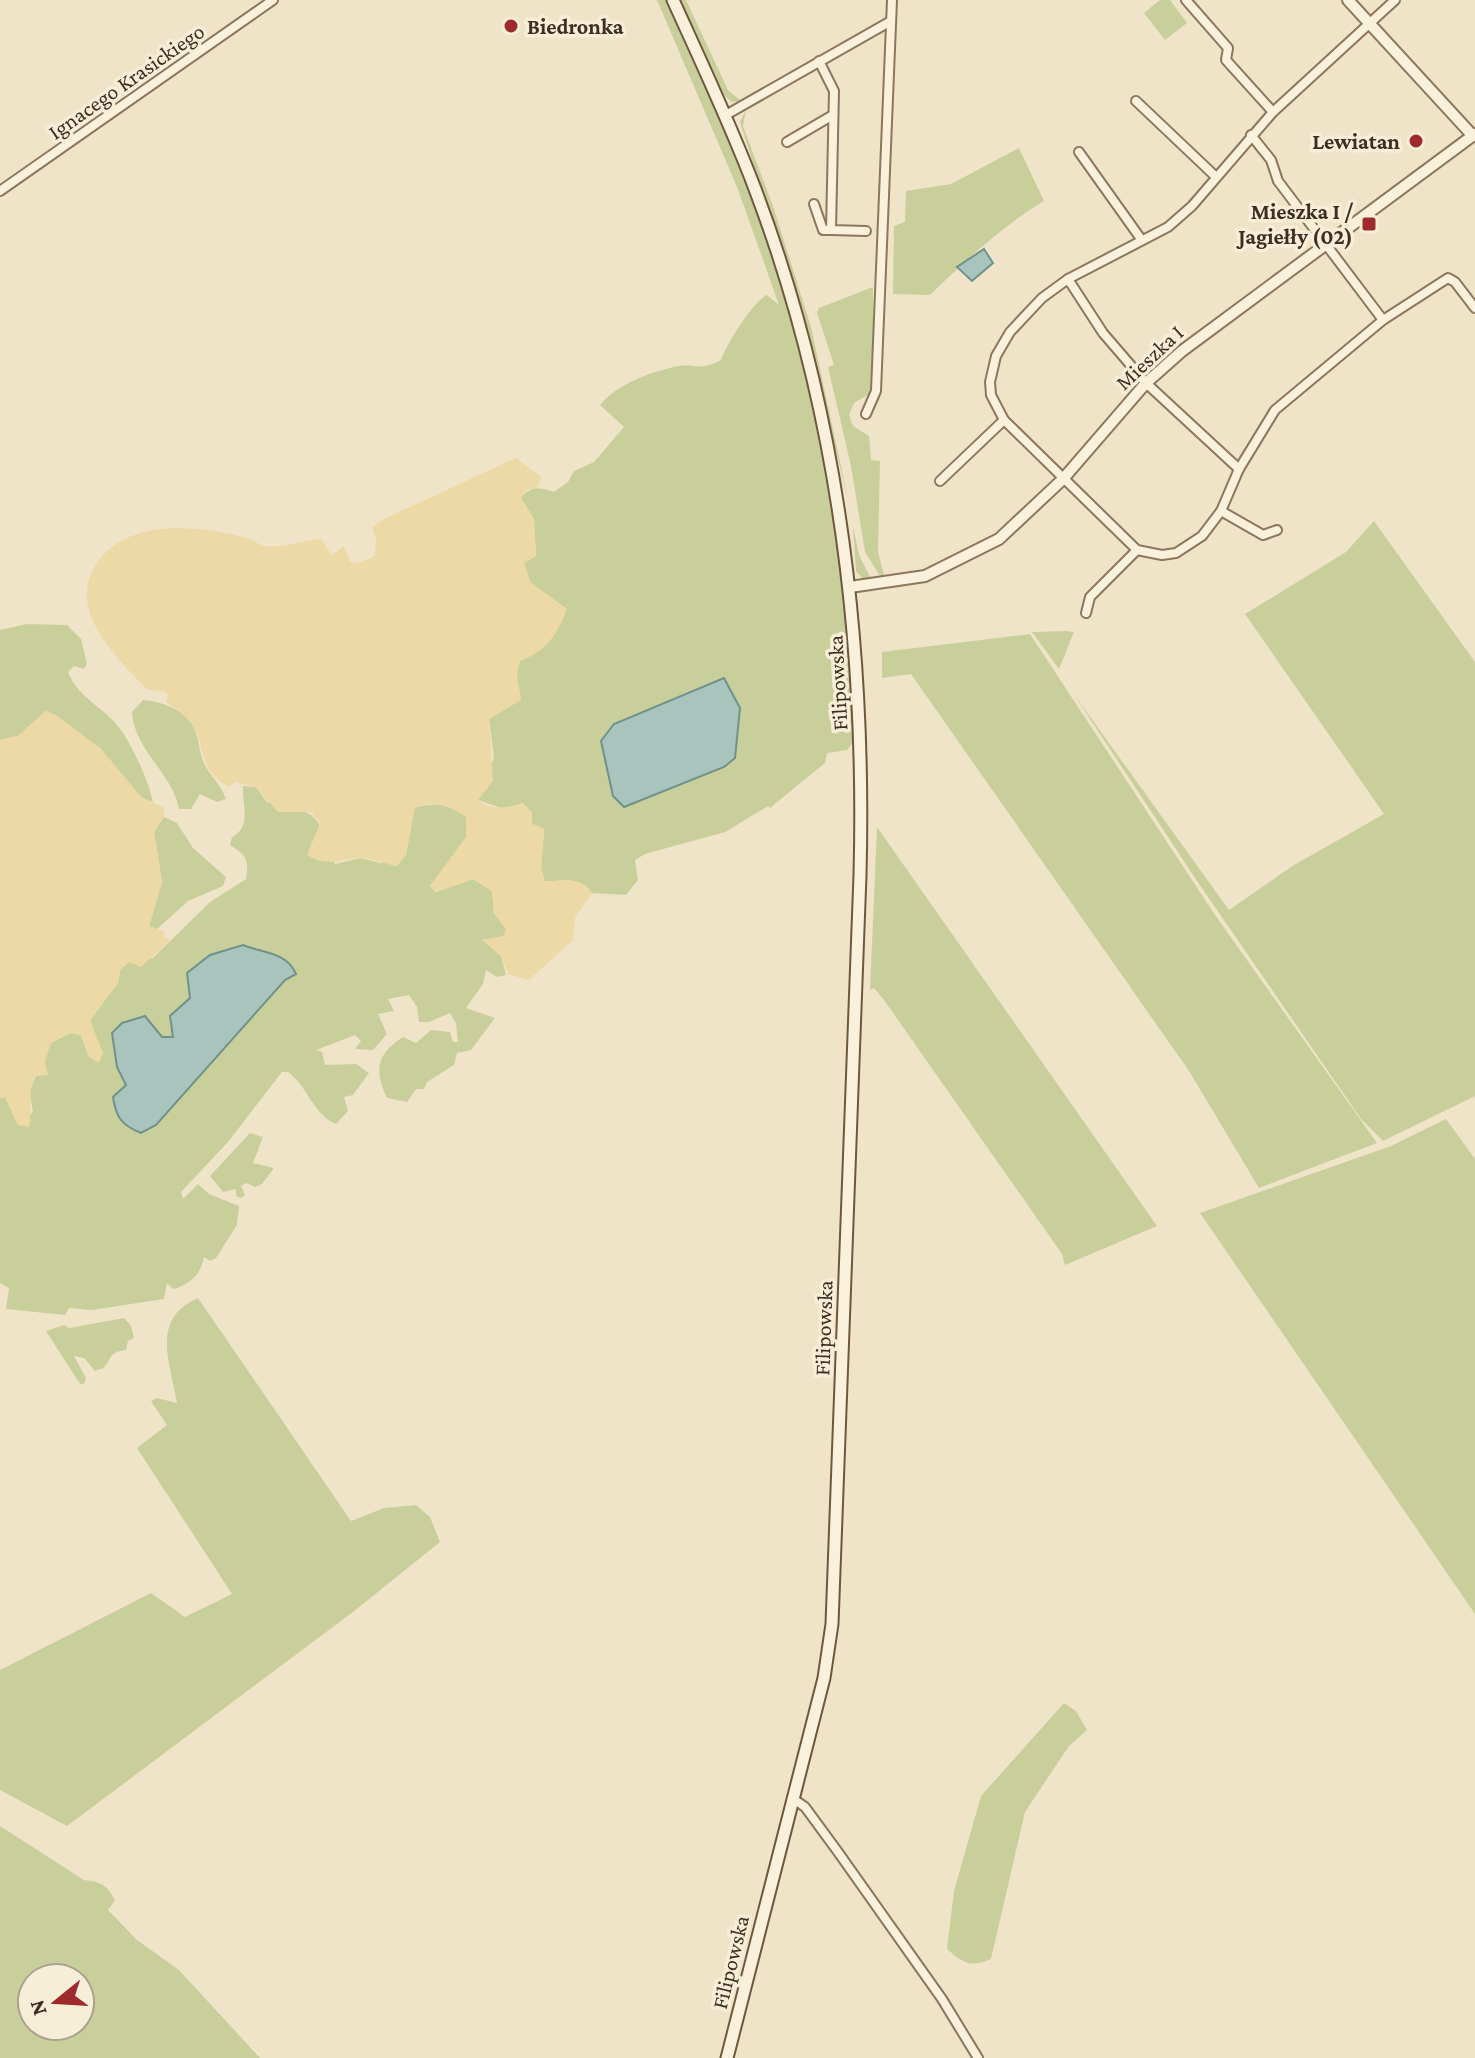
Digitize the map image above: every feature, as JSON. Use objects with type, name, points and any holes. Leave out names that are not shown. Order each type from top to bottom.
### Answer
[{"type":"main road","name":"Filipowska","points":[[673,0],[755,190],[796,315],[820,412],[850,587],[858,671],[862,817],[834,1588],[824,1678],[727,2058]]},
{"type":"street","name":"Ignacego Krasickiego","points":[[0,191],[273,0]]},
{"type":"street","points":[[866,414],[876,391],[892,0]]},
{"type":"street","points":[[1186,0],[1228,48],[1226,60],[1273,112]]},
{"type":"street","points":[[1348,0],[1474,137]]},
{"type":"street","points":[[1395,0],[1273,112],[1192,206],[1168,227],[1068,279],[1042,298],[1010,332],[996,356],[990,382],[991,395],[1004,420],[1137,550],[1162,555],[1183,550],[1202,536],[1221,511],[1239,469],[1275,410],[1383,320],[1448,278],[1455,282],[1475,308]]},
{"type":"street","points":[[724,116],[891,21]]},
{"type":"street","points":[[819,61],[834,91],[831,230]]},
{"type":"street","points":[[1136,101],[1215,176]]},
{"type":"street","points":[[787,142],[833,115]]},
{"type":"street","points":[[1251,135],[1271,160],[1278,181],[1383,320]]},
{"type":"street","name":"Mieszka I","points":[[850,587],[925,576],[963,560],[999,539],[1063,479],[1146,383],[1182,351],[1474,137]]},
{"type":"street","points":[[1079,152],[1141,239]]},
{"type":"street","points":[[814,204],[823,230],[866,231]]},
{"type":"street","points":[[1068,279],[1103,333],[1146,383],[1239,469]]},
{"type":"street","points":[[940,481],[1004,420]]},
{"type":"street","points":[[1221,511],[1263,535],[1277,530]]},
{"type":"street","points":[[1086,613],[1090,597],[1137,550]]},
{"type":"street","points":[[792,1798],[805,1807],[838,1852],[942,1999],[978,2058]]},
{"type":"green space","points":[[657,0],[666,0],[748,184],[796,341],[812,407],[836,539],[855,740],[847,750],[827,753],[825,763],[770,808],[768,806],[725,832],[645,854],[635,860],[638,880],[626,895],[592,893],[577,882],[545,881],[541,869],[544,829],[532,824],[532,813],[523,803],[504,809],[478,800],[494,758],[489,719],[501,711],[544,595],[530,582],[524,563],[536,556],[534,519],[521,498],[536,488],[554,492],[568,482],[574,471],[594,462],[624,427],[600,405],[616,391],[658,371],[679,366],[704,366],[721,360],[741,324],[761,299],[767,295],[779,305],[737,187]],"holes":[[[601,741],[735,758],[724,767],[625,807],[609,782]]]},
{"type":"green space","points":[[679,0],[686,0],[728,90],[741,101],[732,102],[724,95]]},
{"type":"green space","points":[[1160,0],[1170,0],[1187,23],[1165,40],[1144,13]]},
{"type":"green space","points":[[746,110],[743,126],[774,209],[811,327],[848,499],[805,328],[740,122]]},
{"type":"green space","points":[[1019,148],[1044,201],[999,233],[930,295],[893,294],[894,226],[905,222],[906,191],[951,184]]},
{"type":"green space","points":[[873,287],[873,392],[854,403],[849,415],[853,426],[869,436],[871,460],[880,461],[878,552],[884,575],[880,576],[865,552],[851,466],[828,367],[834,365],[817,313],[819,308]]},
{"type":"green space","points":[[1374,521],[1475,662],[1475,1096],[1383,1141],[1361,1119],[1197,881],[1073,693],[1229,910],[1294,865],[1384,814],[1245,614],[1346,552]]},
{"type":"green space","points":[[853,526],[859,555],[871,579],[862,578],[856,571]]},
{"type":"green space","points":[[27,624],[67,625],[81,639],[87,664],[84,669],[74,666],[68,672],[79,690],[123,733],[141,766],[153,802],[142,798],[100,748],[46,711],[18,736],[0,740],[0,630]]},
{"type":"green space","points":[[1032,632],[1074,632],[1059,669]]},
{"type":"green space","points":[[1030,634],[1215,915],[1377,1143],[1259,1188],[1189,1071],[911,674],[882,678],[882,652]]},
{"type":"green space","points":[[143,700],[176,709],[189,720],[194,727],[204,763],[226,799],[217,802],[200,794],[191,809],[179,809],[169,784],[134,726],[132,712]]},
{"type":"green space","points":[[243,786],[256,787],[267,802],[298,809],[314,818],[324,834],[335,864],[361,858],[380,863],[406,855],[414,808],[442,805],[467,817],[467,837],[430,886],[436,892],[473,879],[492,891],[494,913],[506,929],[504,936],[483,940],[501,956],[506,975],[497,977],[486,970],[483,984],[466,1008],[495,1018],[471,1050],[457,1053],[454,1065],[427,1082],[424,1089],[416,1089],[407,1102],[387,1098],[379,1071],[387,1050],[403,1037],[416,1043],[431,1030],[450,1032],[453,1042],[458,1042],[456,1023],[450,1013],[429,1022],[419,1022],[417,1007],[409,995],[388,999],[394,1011],[378,1014],[387,1034],[373,1050],[355,1049],[361,1041],[355,1035],[316,1050],[322,1052],[325,1065],[356,1064],[369,1073],[353,1095],[344,1097],[348,1111],[336,1124],[322,1114],[295,1078],[288,1072],[282,1072],[228,1142],[181,1192],[183,1199],[198,1184],[209,1194],[239,1206],[237,1225],[216,1258],[210,1261],[204,1257],[197,1274],[189,1282],[173,1289],[167,1283],[164,1299],[92,1310],[69,1308],[65,1315],[6,1309],[9,1288],[0,1283],[0,1098],[5,1097],[18,1125],[33,1112],[29,1091],[51,1043],[70,1033],[81,1035],[89,1057],[95,1036],[90,1020],[118,983],[120,970],[129,962],[153,958],[210,902],[246,879],[245,858],[230,845],[232,837],[244,822]]},
{"type":"green space","points":[[164,817],[177,823],[193,848],[226,877],[223,886],[188,901],[156,930],[149,926],[162,882],[154,832]]},
{"type":"green space","points":[[877,827],[1157,1226],[1065,1265],[1062,1254],[884,1000],[874,988],[870,990]]},
{"type":"green space","points":[[1446,1119],[1475,1159],[1475,1614],[1200,1213],[1391,1146]]},
{"type":"green space","points":[[250,1133],[263,1137],[253,1163],[274,1168],[262,1184],[255,1187],[246,1183],[241,1186],[245,1195],[241,1198],[236,1196],[236,1189],[223,1192],[210,1176]]},
{"type":"green space","points":[[198,1298],[351,1521],[384,1508],[416,1505],[430,1517],[440,1542],[353,1612],[67,1826],[0,1790],[0,1670],[151,1593],[185,1617],[232,1594],[137,1448],[167,1425],[151,1401],[157,1398],[177,1403],[168,1357],[168,1330],[183,1307]]},
{"type":"green space","points":[[124,1318],[131,1326],[134,1338],[128,1341],[126,1350],[112,1355],[104,1368],[95,1371],[84,1358],[74,1356],[86,1378],[84,1384],[80,1384],[46,1331],[64,1325],[69,1328]]},
{"type":"green space","points":[[1064,1703],[1076,1711],[1087,1730],[1069,1746],[1025,1812],[991,1959],[967,1963],[947,1949],[954,1891],[981,1796]]},
{"type":"green space","points":[[0,1826],[84,1880],[106,1888],[115,1900],[108,1910],[137,1940],[179,1970],[260,2058],[0,2058]]},
{"type":"sand","points":[[516,458],[541,477],[538,487],[527,490],[521,498],[534,519],[536,556],[524,563],[530,582],[567,609],[550,641],[538,652],[520,661],[517,674],[521,700],[489,719],[493,781],[478,800],[500,808],[523,803],[532,813],[532,824],[544,829],[541,869],[545,881],[577,882],[592,893],[575,918],[573,940],[529,980],[508,974],[501,956],[482,940],[504,936],[506,929],[494,913],[492,891],[473,879],[436,892],[430,886],[466,837],[466,817],[442,805],[415,807],[406,855],[397,866],[363,858],[326,862],[307,855],[320,823],[311,812],[278,812],[256,787],[236,782],[229,787],[215,777],[207,765],[192,724],[166,702],[168,695],[164,691],[148,690],[101,636],[92,620],[87,587],[93,570],[105,553],[121,541],[160,529],[224,533],[272,546],[321,539],[332,555],[344,546],[350,562],[360,563],[375,556],[376,539],[372,527],[382,520]]},
{"type":"sand","points":[[46,711],[100,748],[142,798],[164,807],[164,817],[154,832],[162,882],[149,926],[165,932],[164,938],[171,940],[141,967],[129,962],[120,970],[118,983],[90,1020],[103,1053],[99,1063],[89,1057],[81,1035],[70,1033],[51,1043],[45,1061],[48,1075],[35,1076],[33,1083],[29,1127],[18,1125],[5,1097],[0,1098],[0,740],[18,736]]},
{"type":"water","points":[[984,249],[993,263],[972,281],[957,267]]},
{"type":"water","points":[[724,678],[740,708],[735,758],[724,767],[624,807],[613,796],[601,741],[614,724]]},
{"type":"water","points":[[243,945],[280,957],[296,974],[285,980],[156,1125],[141,1133],[129,1127],[118,1115],[113,1097],[126,1085],[117,1067],[112,1033],[122,1023],[145,1016],[162,1037],[173,1037],[170,1016],[190,998],[187,973],[210,955]]},
{"type":"place","name":"Biedronka","points":[[511,26]]},
{"type":"place","name":"Lewiatan","points":[[1416,141]]},
{"type":"place","name":"Mieszka I / Jagiełły (02)","points":[[1369,224]]}]
